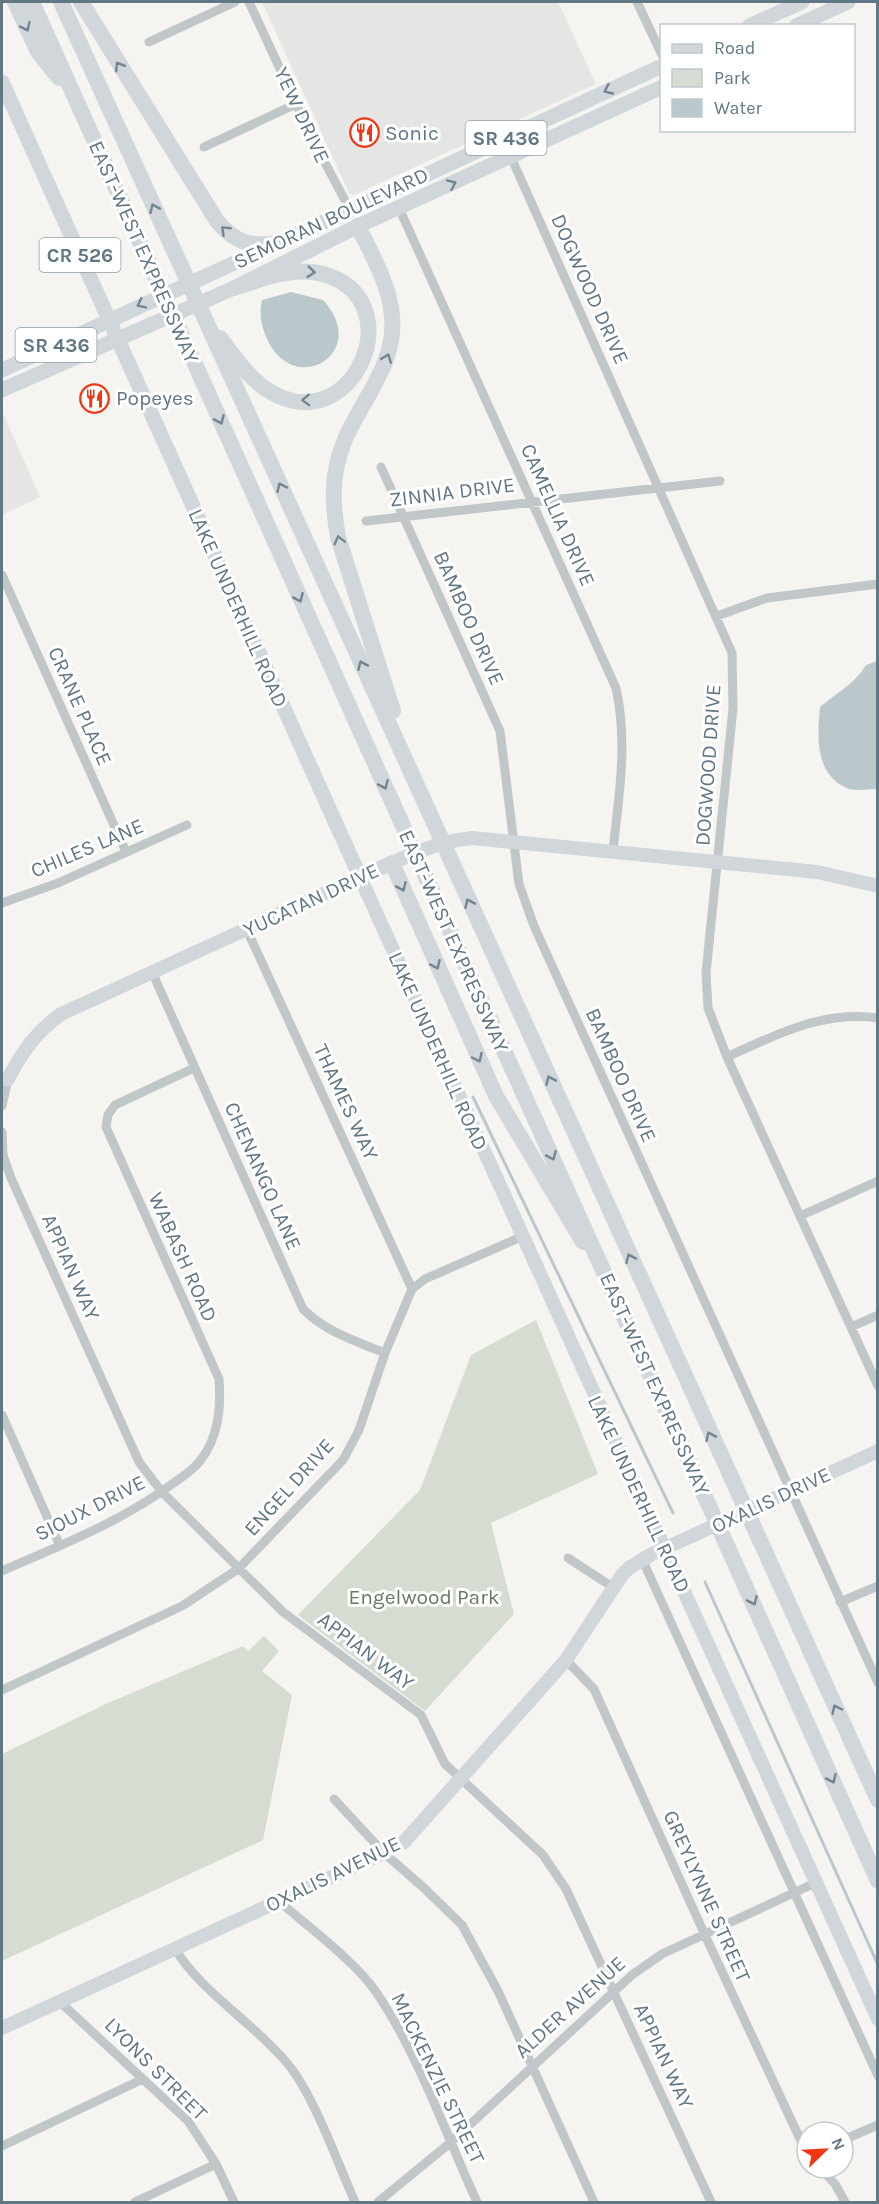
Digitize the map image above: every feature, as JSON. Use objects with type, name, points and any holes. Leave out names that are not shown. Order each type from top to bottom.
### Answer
[{"type":"highway","points":[[15,2],[38,52],[73,95]]},
{"type":"highway","name":"EAST-WEST EXPRESSWAY","points":[[32,2],[878,1881]]},
{"type":"highway","name":"EAST-WEST EXPRESSWAY","points":[[61,2],[756,1536],[878,1800]]},
{"type":"highway","points":[[81,2],[217,222],[240,242],[261,246],[279,243]]},
{"type":"highway","points":[[358,226],[390,304],[391,346],[379,376],[344,442],[334,480],[333,507],[338,537],[420,795]]},
{"type":"highway","points":[[205,321],[251,376],[267,390],[285,398],[304,402],[321,399],[340,390],[356,376],[369,342],[368,322],[362,306],[352,291],[337,279],[322,273],[300,271],[274,275],[234,288]]},
{"type":"highway","points":[[392,863],[496,1096],[570,1225],[604,1272]]},
{"type":"main road","points":[[753,24],[801,2]]},
{"type":"main road","points":[[800,24],[848,2]]},
{"type":"main road","name":"SEMORAN BOULEVARD","points":[[2,370],[660,67]]},
{"type":"main road","name":"LAKE UNDERHILL ROAD","points":[[2,82],[360,877]]},
{"type":"main road","name":"SEMORAN BOULEVARD","points":[[2,390],[234,288],[358,226],[660,88]]},
{"type":"main road","name":"YEW DRIVE","points":[[350,210],[358,226]]},
{"type":"main road","name":"YUCATAN DRIVE","points":[[360,877],[392,863]]},
{"type":"street","points":[[149,42],[235,2]]},
{"type":"street","name":"YEW DRIVE","points":[[249,2],[296,104],[350,210]]},
{"type":"street","points":[[637,2],[660,51]]},
{"type":"street","points":[[204,147],[296,104]]},
{"type":"street","name":"DOGWOOD DRIVE","points":[[511,157],[732,653],[733,708],[706,973],[708,1008],[727,1057],[878,1386]]},
{"type":"street","name":"CAMELLIA DRIVE","points":[[399,208],[616,688],[622,716],[624,753],[613,850]]},
{"type":"street","name":"BAMBOO DRIVE","points":[[381,468],[500,731],[507,771],[512,841],[519,884],[534,926],[878,1683]]},
{"type":"street","name":"ZINNIA DRIVE","points":[[366,521],[720,481]]},
{"type":"street","name":"CRANE PLACE","points":[[2,575],[126,852]]},
{"type":"street","points":[[717,616],[767,598],[878,584]]},
{"type":"street","name":"CHILES LANE","points":[[2,903],[58,883],[187,825]]},
{"type":"street","name":"YUCATAN DRIVE","points":[[392,863],[448,840],[472,838],[613,850],[817,872],[878,886]]},
{"type":"street","name":"YUCATAN DRIVE","points":[[5,1079],[26,1047],[43,1027],[60,1014],[360,877]]},
{"type":"street","name":"LAKE UNDERHILL ROAD","points":[[360,877],[521,1237],[878,2019]]},
{"type":"street","name":"THAMES WAY","points":[[247,930],[411,1289]]},
{"type":"street","name":"CHENANGO LANE","points":[[152,972],[303,1309],[317,1323],[331,1331],[385,1353]]},
{"type":"street","points":[[727,1057],[791,1028],[828,1018],[878,1018]]},
{"type":"street","name":"WABASH ROAD","points":[[162,1492],[201,1461],[221,1414],[219,1379],[106,1127],[108,1115],[116,1105],[194,1068]]},
{"type":"street","points":[[2,1106],[5,1079]]},
{"type":"street","name":"APPIAN WAY","points":[[2,1132],[3,1155],[16,1189],[139,1462],[162,1492],[283,1612],[421,1715],[445,1764],[543,1855],[566,1889],[711,2202]]},
{"type":"street","points":[[800,1216],[878,1180]]},
{"type":"street","points":[[411,1289],[425,1280],[521,1237]]},
{"type":"street","name":"ENGEL DRIVE","points":[[2,1690],[182,1606],[238,1569],[343,1460],[358,1430],[385,1353],[411,1289]]},
{"type":"street","points":[[851,1327],[878,1315]]},
{"type":"street","points":[[2,1415],[60,1546]]},
{"type":"street","name":"OXALIS DRIVE","points":[[664,1549],[878,1451]]},
{"type":"street","name":"SIOUX DRIVE","points":[[2,1571],[126,1514],[162,1492]]},
{"type":"street","name":"OXALIS AVENUE","points":[[2,2028],[404,1842],[566,1660],[629,1568],[664,1549]]},
{"type":"street","points":[[568,1558],[614,1588]]},
{"type":"street","name":"LAKE UNDERHILL ROAD","points":[[642,1559],[878,2076]]},
{"type":"street","points":[[840,1602],[878,1586]]},
{"type":"street","name":"GREYLYNNE STREET","points":[[566,1660],[594,1689],[704,1934],[795,2128]]},
{"type":"street","points":[[334,1799],[384,1853],[462,1925],[482,1959],[594,2202]]},
{"type":"street","name":"ALDER AVENUE","points":[[378,2202],[450,2143],[614,1989],[662,1954],[815,1883]]},
{"type":"street","name":"MACKENZIE STREET","points":[[279,1901],[359,1973],[376,1992],[418,2069],[477,2202]]},
{"type":"street","points":[[175,1949],[185,1966],[267,2040],[289,2065],[312,2106],[355,2202]]},
{"type":"street","name":"LYONS STREET","points":[[59,2001],[188,2121],[216,2164],[234,2202]]},
{"type":"street","points":[[2,2146],[143,2079]]},
{"type":"street","points":[[855,2135],[878,2125]]},
{"type":"street","points":[[135,2202],[216,2164]]},
{"type":"street","points":[[831,2180],[845,2202]]},
{"type":"shaded area","points":[[262,2],[558,2],[596,84],[354,195],[349,193]]},
{"type":"shaded area","points":[[2,411],[40,497],[2,515]]},
{"type":"green space","name":"Engelwood Park","points":[[536,1320],[598,1474],[491,1523],[514,1614],[425,1711],[298,1615],[420,1490],[471,1355]]},
{"type":"green space","points":[[264,1636],[279,1651],[262,1671],[292,1695],[263,1840],[2,1961],[2,1754],[108,1703],[243,1646],[248,1651]]},
{"type":"water","points":[[291,292],[323,300],[336,319],[339,336],[334,351],[324,361],[310,367],[295,366],[280,358],[268,341],[262,325],[262,300]]},
{"type":"water","points":[[877,661],[877,789],[849,789],[838,783],[824,766],[818,731],[820,707],[851,683],[866,665]]},
{"type":"waterway","points":[[473,1097],[673,1513]]},
{"type":"waterway","points":[[705,1582],[878,1965]]},
{"type":"place","name":"Sonic","points":[[364,133]]},
{"type":"place","name":"Popeyes","points":[[95,398]]}]
